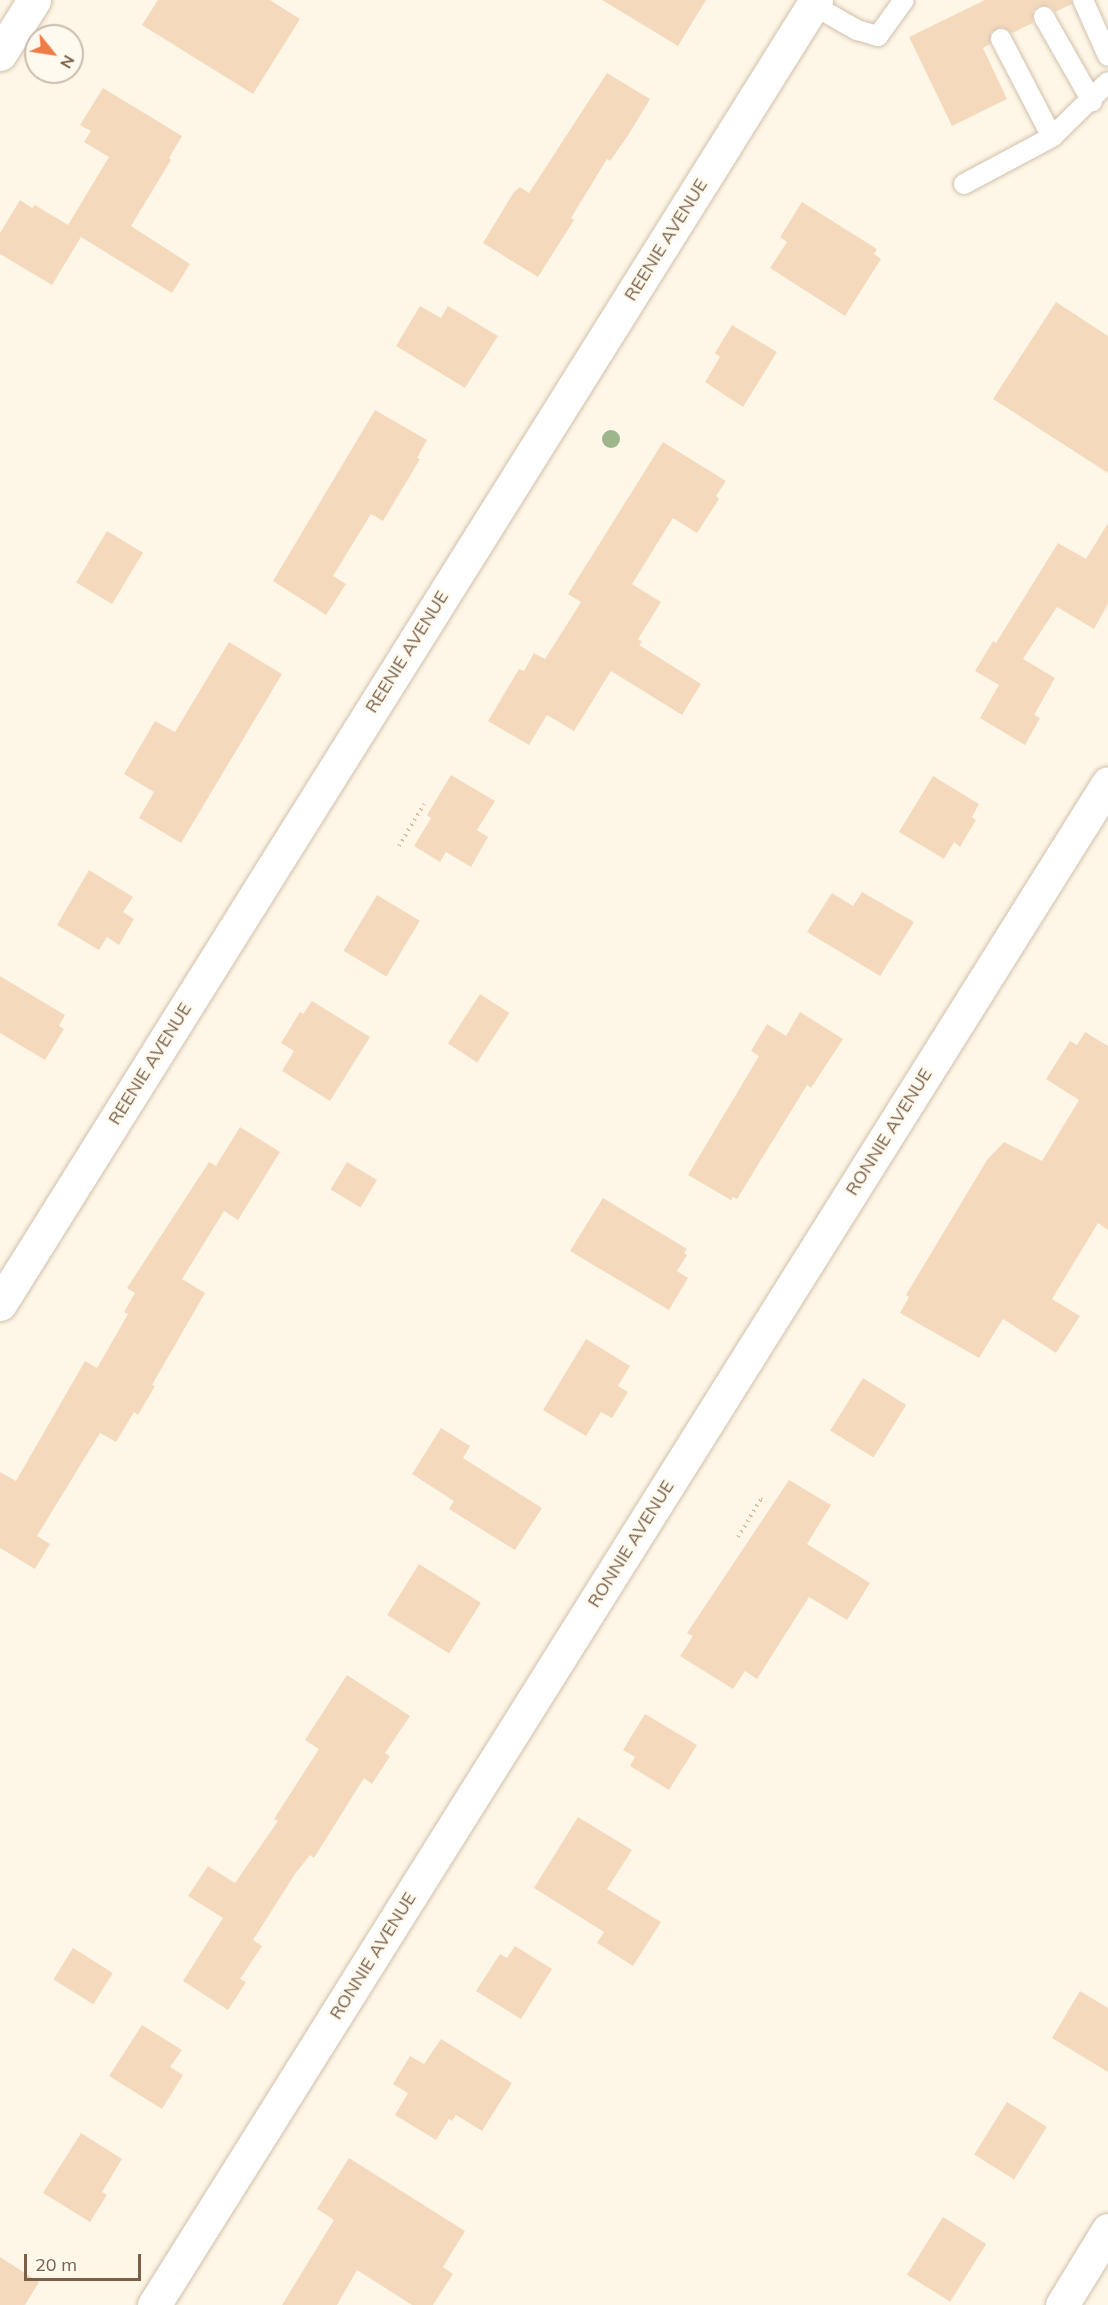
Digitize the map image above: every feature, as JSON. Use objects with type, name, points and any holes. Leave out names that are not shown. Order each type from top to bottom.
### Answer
[{"type":"street","points":[[0,54],[34,0]]},
{"type":"street","name":"REENIE AVENUE","points":[[0,1304],[814,2]]},
{"type":"street","name":"RONNIE AVENUE","points":[[154,2305],[1108,783]]},
{"type":"street","points":[[1062,2305],[1108,2230]]},
{"type":"lane","points":[[814,2],[857,30],[878,36],[904,0]]},
{"type":"lane","points":[[1083,0],[1108,56]]},
{"type":"lane","points":[[1044,17],[1092,101]]},
{"type":"lane","points":[[1001,39],[1052,137]]},
{"type":"lane","points":[[964,184],[1052,137],[1092,101],[1108,82]]},
{"type":"path","points":[[399,846],[424,804]]},
{"type":"path","points":[[738,1537],[761,1499],[766,1502]]},
{"type":"building","points":[[158,0],[270,0],[300,19],[253,94],[142,25]]},
{"type":"building","points":[[602,0],[706,0],[678,46]]},
{"type":"building","points":[[985,0],[1071,0],[1072,4],[1055,12],[1050,6],[1039,6],[1033,11],[1033,23],[1012,33],[1002,27],[991,32],[990,44],[983,48],[1007,99],[952,126],[909,37]]},
{"type":"building","points":[[607,73],[650,99],[610,161],[607,159],[571,218],[574,220],[538,277],[483,243],[514,192],[520,187],[529,193]]},
{"type":"building","points":[[103,88],[182,136],[169,158],[171,160],[131,226],[190,264],[172,293],[81,237],[52,285],[0,254],[0,233],[20,200],[32,208],[35,205],[68,225],[109,157],[84,142],[91,131],[80,125]]},
{"type":"building","points":[[802,202],[877,249],[874,254],[881,259],[845,316],[770,268],[787,242],[780,237]]},
{"type":"building","points":[[1056,302],[1108,336],[1108,473],[993,399]]},
{"type":"building","points":[[420,306],[441,318],[448,306],[498,336],[465,388],[396,346]]},
{"type":"building","points":[[732,325],[777,352],[743,407],[705,382],[720,357],[715,353]]},
{"type":"building","points":[[375,410],[427,440],[417,458],[420,459],[383,521],[371,514],[333,576],[346,584],[326,615],[273,581]]},
{"type":"building","points":[[663,442],[726,481],[716,496],[719,499],[697,533],[673,518],[632,584],[661,602],[638,639],[642,642],[639,645],[701,684],[682,715],[611,671],[574,731],[547,715],[529,745],[488,721],[519,669],[524,671],[534,653],[545,659],[581,602],[568,594]]},
{"type":"building","points":[[1108,523],[1108,604],[1094,629],[1057,607],[1023,659],[1055,678],[1034,715],[1040,718],[1025,745],[980,718],[999,685],[975,671],[993,641],[996,643],[1058,543],[1086,559]]},
{"type":"building","points":[[107,531],[143,553],[112,604],[76,582]]},
{"type":"building","points":[[229,642],[282,674],[181,843],[139,818],[154,792],[124,774],[155,721],[175,732]]},
{"type":"building","points":[[451,775],[495,801],[477,830],[488,837],[471,867],[446,852],[440,862],[414,846],[431,818],[427,815]]},
{"type":"building","points":[[933,776],[979,804],[972,817],[976,820],[960,847],[954,842],[944,859],[899,832]]},
{"type":"building","points":[[89,870],[133,897],[123,912],[134,919],[119,945],[107,937],[99,950],[57,925]]},
{"type":"building","points":[[862,892],[914,922],[880,976],[807,932],[832,893],[853,906]]},
{"type":"building","points":[[377,895],[420,921],[386,976],[344,951]]},
{"type":"building","points":[[0,976],[65,1015],[59,1026],[64,1029],[45,1060],[0,1033]]},
{"type":"building","points":[[480,994],[509,1013],[477,1063],[448,1043]]},
{"type":"building","points":[[312,1001],[370,1037],[330,1101],[282,1071],[294,1051],[281,1043],[300,1012],[303,1014]]},
{"type":"building","points":[[800,1012],[843,1039],[811,1088],[807,1085],[737,1199],[733,1197],[731,1200],[688,1175],[759,1056],[751,1051],[767,1024],[786,1036]]},
{"type":"building","points":[[1085,1032],[1108,1046],[1108,1230],[1098,1223],[1052,1299],[1080,1316],[1056,1353],[1003,1319],[979,1358],[900,1313],[909,1297],[906,1295],[987,1160],[1004,1142],[1042,1161],[1079,1100],[1046,1079],[1070,1041],[1077,1045]]},
{"type":"building","points":[[240,1127],[280,1152],[238,1220],[224,1211],[182,1279],[205,1293],[152,1385],[155,1386],[138,1415],[134,1412],[116,1442],[100,1433],[37,1536],[50,1544],[35,1569],[0,1548],[0,1472],[16,1481],[85,1361],[97,1368],[128,1314],[124,1312],[135,1293],[127,1288],[209,1162],[216,1166]]},
{"type":"building","points":[[347,1162],[377,1180],[361,1207],[331,1189]]},
{"type":"building","points":[[603,1198],[687,1249],[684,1253],[687,1255],[677,1271],[688,1278],[669,1310],[570,1251]]},
{"type":"building","points":[[586,1339],[630,1366],[618,1386],[628,1392],[612,1418],[601,1412],[586,1436],[543,1410]]},
{"type":"building","points":[[863,1378],[906,1405],[873,1458],[830,1431]]},
{"type":"building","points":[[441,1428],[470,1446],[463,1458],[542,1508],[515,1550],[449,1509],[454,1501],[412,1474]]},
{"type":"building","points":[[789,1480],[831,1505],[807,1544],[870,1583],[847,1620],[809,1597],[757,1679],[745,1671],[733,1689],[680,1656],[693,1636],[687,1633]]},
{"type":"building","points":[[419,1564],[481,1603],[449,1654],[387,1615]]},
{"type":"building","points":[[347,1675],[410,1716],[385,1753],[390,1756],[372,1784],[364,1778],[314,1858],[310,1855],[295,1874],[253,1940],[262,1946],[240,1979],[246,1982],[228,2010],[183,1981],[223,1918],[188,1896],[208,1866],[235,1883],[278,1821],[274,1819],[319,1749],[305,1740]]},
{"type":"building","points":[[645,1714],[697,1745],[669,1790],[630,1766],[635,1757],[623,1750]]},
{"type":"building","points":[[578,1817],[632,1850],[607,1889],[661,1922],[633,1966],[597,1943],[604,1932],[534,1888]]},
{"type":"building","points":[[515,1946],[552,1969],[521,2019],[476,1991],[500,1954],[507,1958]]},
{"type":"building","points":[[73,1948],[113,1973],[93,2004],[53,1979]]},
{"type":"building","points":[[1080,1991],[1108,2008],[1108,2072],[1052,2038]]},
{"type":"building","points":[[142,2025],[182,2050],[170,2067],[183,2075],[162,2109],[109,2076]]},
{"type":"building","points":[[441,2039],[512,2083],[482,2131],[456,2115],[452,2121],[449,2119],[436,2140],[395,2115],[408,2093],[393,2084],[410,2056],[424,2064]]},
{"type":"building","points":[[1007,2102],[1047,2127],[1014,2179],[974,2155]]},
{"type":"building","points":[[81,2133],[122,2159],[102,2192],[107,2195],[90,2222],[43,2193]]},
{"type":"building","points":[[349,2158],[465,2231],[443,2267],[453,2274],[433,2305],[412,2305],[357,2270],[337,2305],[282,2305],[334,2220],[317,2209]]},
{"type":"building","points":[[943,2217],[986,2244],[950,2302],[907,2275]]},
{"type":"building","points":[[0,2257],[39,2282],[25,2305],[0,2305]]}]
